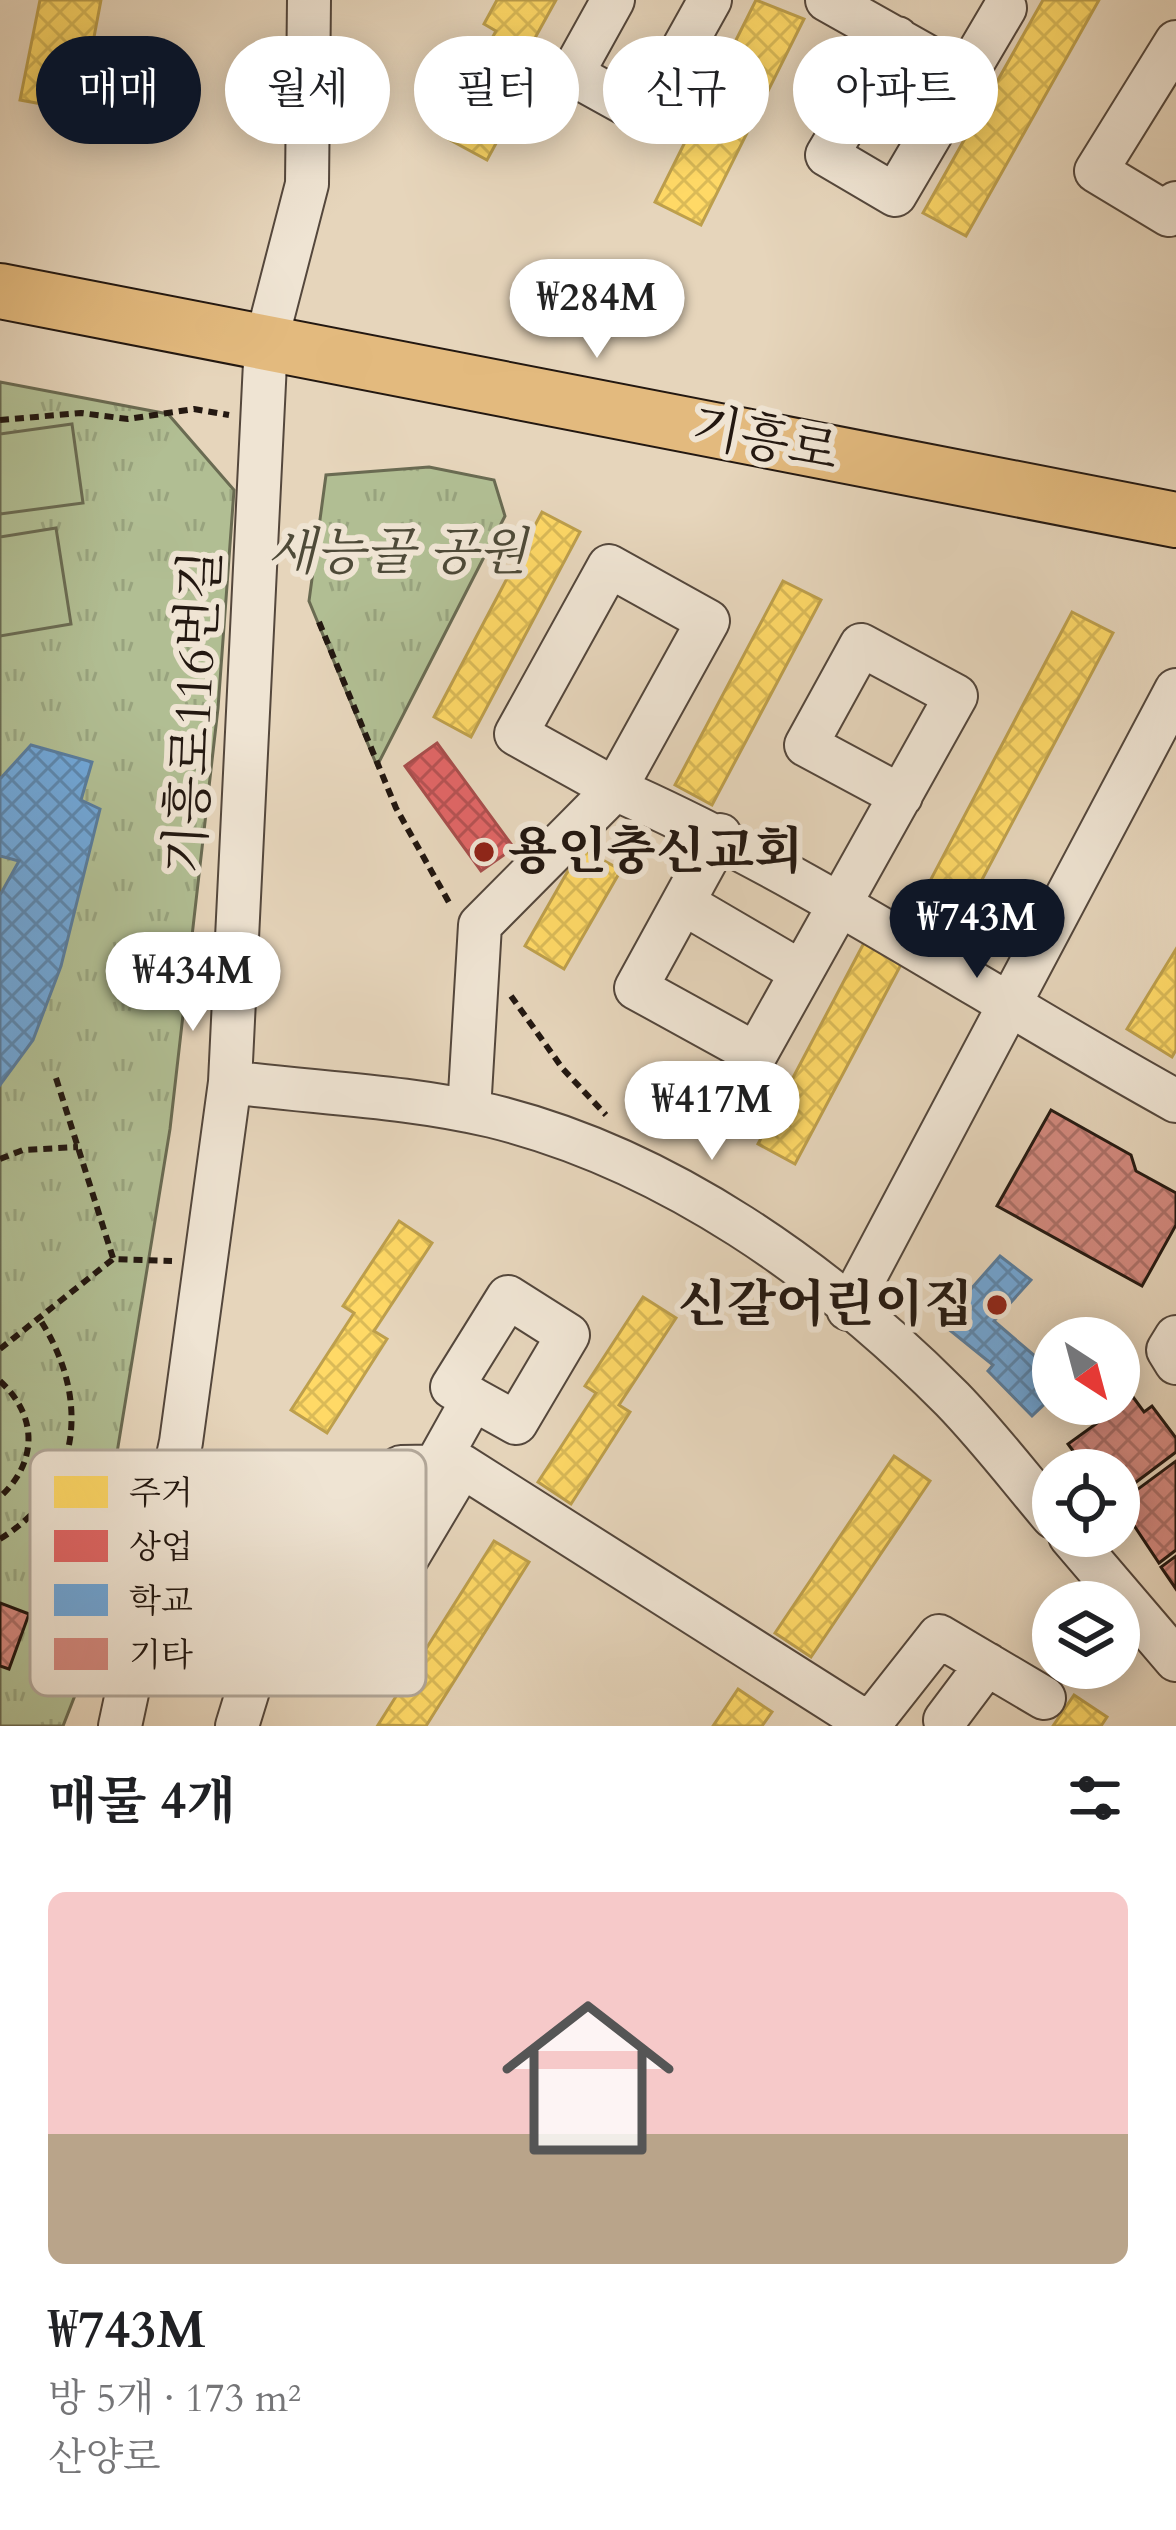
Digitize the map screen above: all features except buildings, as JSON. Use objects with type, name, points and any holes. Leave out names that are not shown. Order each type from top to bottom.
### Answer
[{"type":"main road","name":"기흥로","points":[[0,291],[1176,520]]},
{"type":"street","name":"기흥로116번길","points":[[179,1450],[230,1082],[266,342],[307,184],[309,0]]},
{"type":"street","points":[[613,0],[572,74],[646,115],[710,0]]},
{"type":"street","points":[[827,0],[892,36]]},
{"type":"street","points":[[988,36],[1005,8]]},
{"type":"street","points":[[1176,43],[1096,171],[1169,215],[1176,203]]},
{"type":"street","points":[[833,144],[827,155],[895,194],[924,144]]},
{"type":"street","points":[[469,1111],[480,925],[615,789],[708,621],[609,566],[516,734],[615,789],[720,835],[1007,1008],[1176,1101]]},
{"type":"street","points":[[848,1309],[1176,690]]},
{"type":"street","points":[[720,835],[636,988],[756,1054],[901,796]]},
{"type":"street","points":[[683,903],[801,972]]},
{"type":"street","points":[[230,1082],[469,1111],[613,1156],[719,1210],[848,1309],[952,1399],[1032,1492]]},
{"type":"street","points":[[1176,1336],[1168,1350],[1176,1363]]},
{"type":"street","points":[[426,1508],[448,1467],[473,1399]]},
{"type":"street","points":[[426,1467],[448,1467],[872,1724],[939,1636],[1044,1698]]},
{"type":"street","points":[[1088,1557],[1176,1660]]},
{"type":"street","points":[[944,1720],[987,1664]]},
{"type":"street","name":"기흥로116번길","points":[[120,1726],[126,1696]]},
{"type":"street","points":[[237,1726],[246,1696]]},
{"type":"path","points":[[0,420],[81,413],[128,419],[194,410],[262,420]]},
{"type":"path","points":[[319,622],[396,808],[479,949],[563,1069],[606,1115]]},
{"type":"path","points":[[56,1078],[113,1259]]},
{"type":"path","points":[[0,1159],[23,1150],[78,1147]]},
{"type":"path","points":[[0,1349],[113,1259],[206,1263]]},
{"type":"path","points":[[39,1318],[58,1347],[73,1428],[67,1450]]},
{"type":"path","points":[[0,1381],[26,1414],[30,1438],[27,1462],[0,1497]]},
{"type":"path","points":[[0,1539],[30,1518]]},
{"type":"green space","points":[[0,382],[168,414],[234,490],[218,708],[170,1129],[117,1450],[30,1450],[30,1696],[75,1696],[63,1726],[0,1726]]},
{"type":"green space","points":[[72,424],[83,503],[0,514],[0,434]]},
{"type":"green space","name":"새능골 공원","points":[[429,467],[494,480],[505,516],[377,766],[309,601],[326,475]]},
{"type":"green space","points":[[56,528],[71,624],[0,636],[0,537]]},
{"type":"place","name":"용인충신교회","points":[[484,852]]},
{"type":"place","name":"신갈어린이집","points":[[997,1305]]}]
